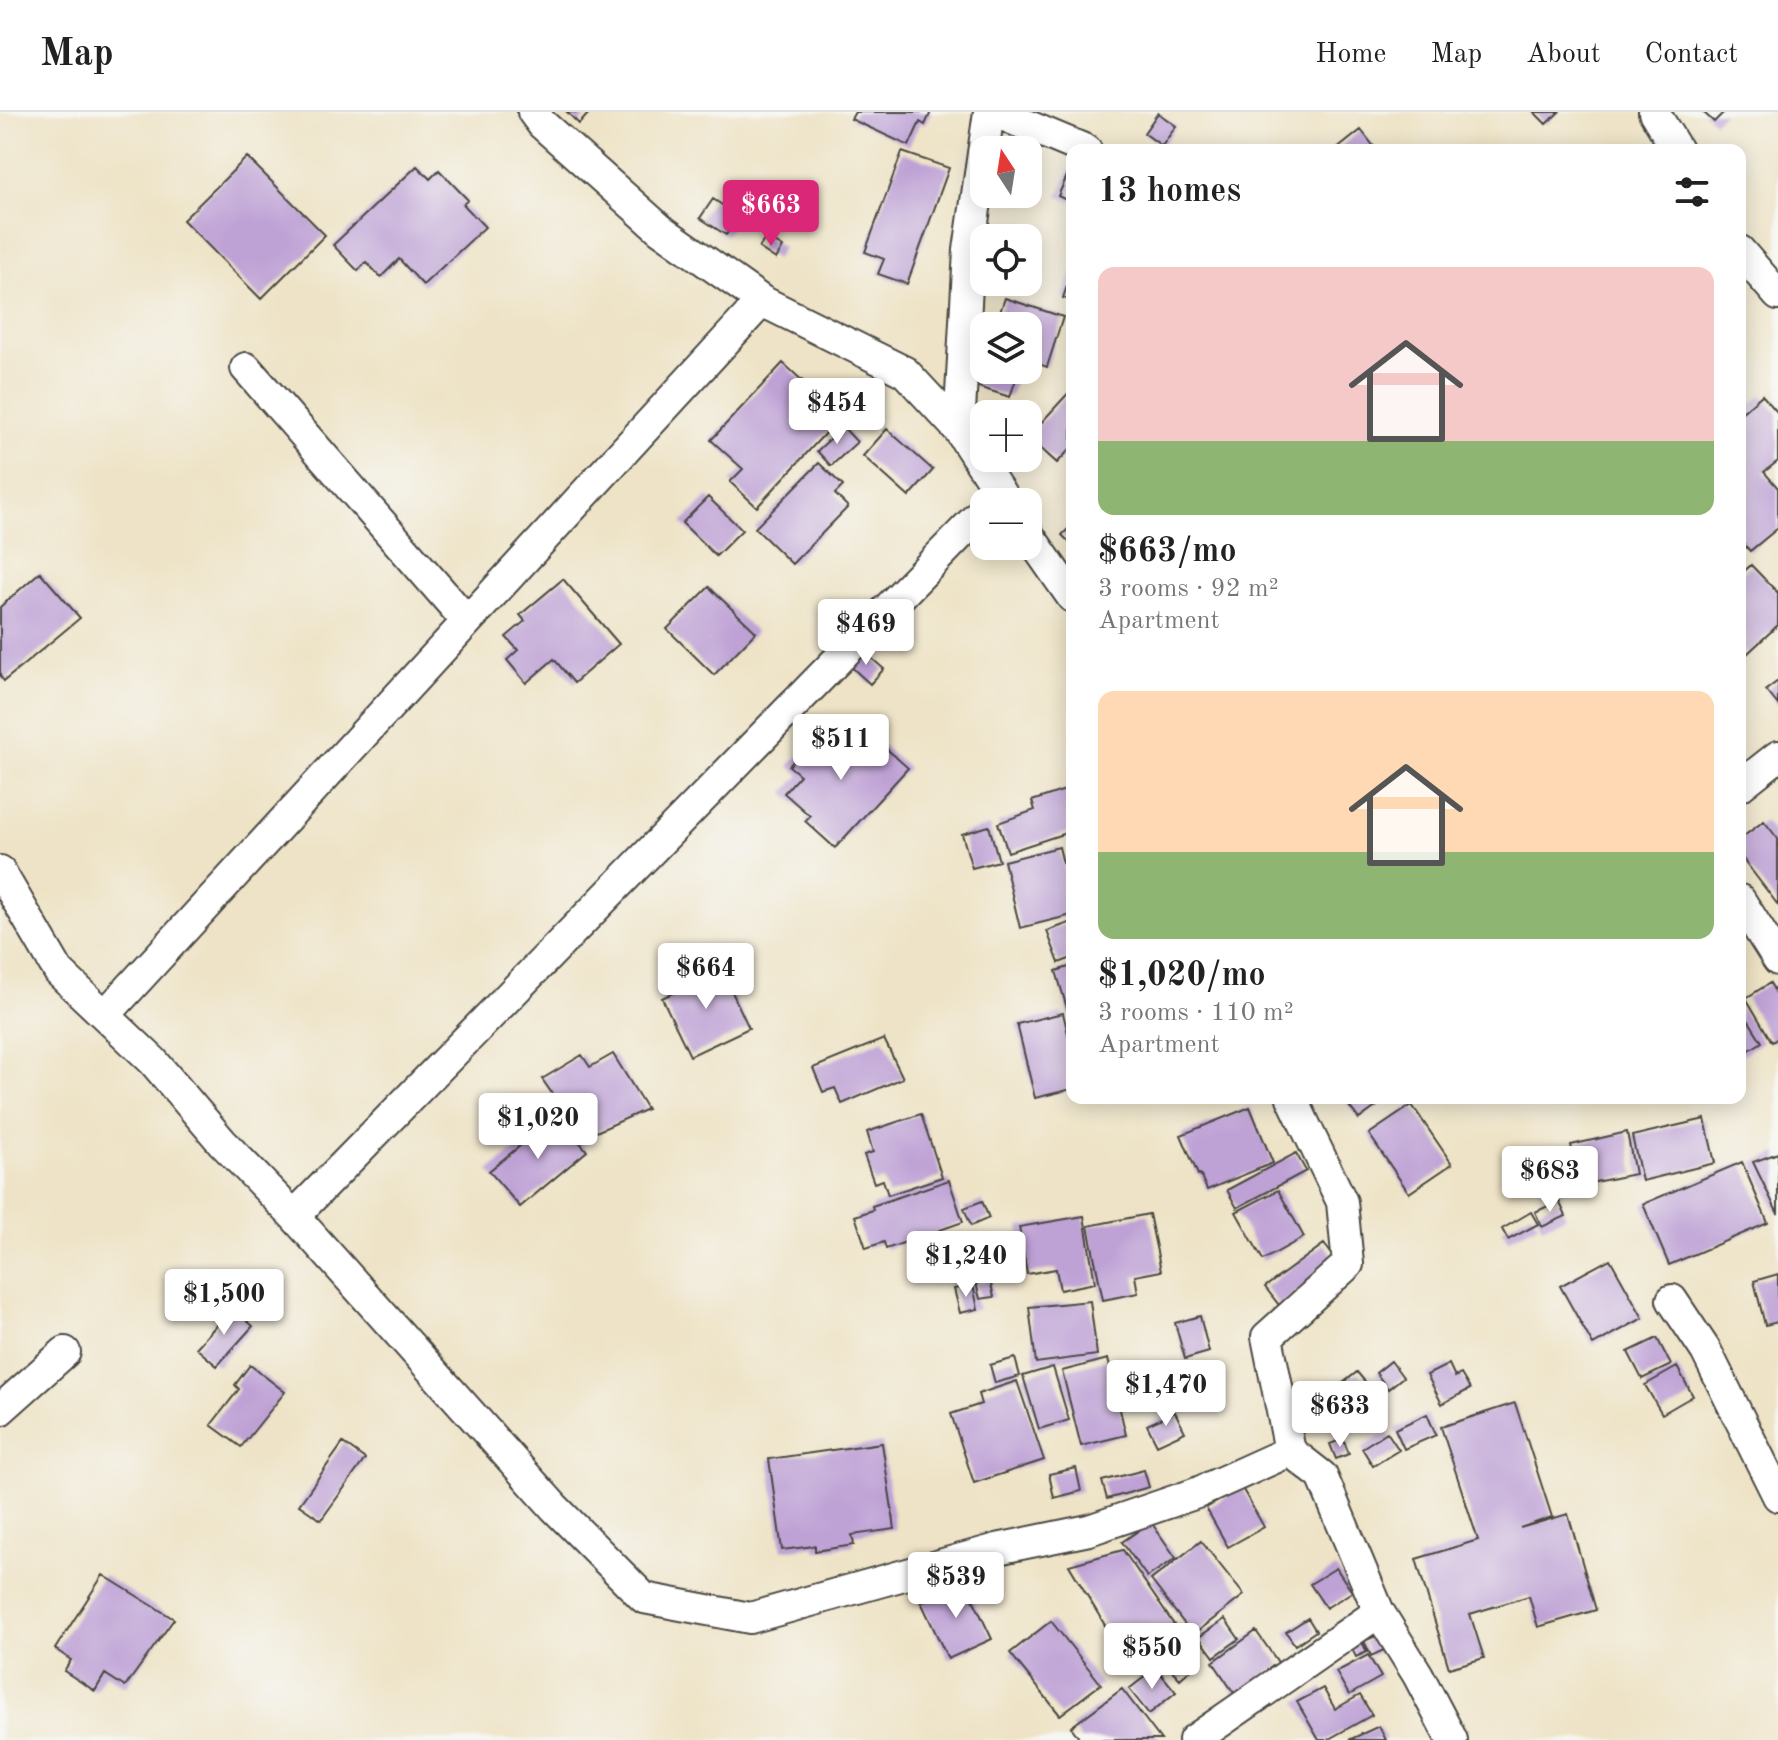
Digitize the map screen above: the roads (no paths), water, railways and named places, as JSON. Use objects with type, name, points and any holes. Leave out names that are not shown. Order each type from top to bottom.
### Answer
[{"type":"street","points":[[533,112],[542,124],[660,229],[762,301],[905,372],[959,430],[988,488]]},
{"type":"street","points":[[959,430],[969,250],[992,112],[1071,144]]},
{"type":"street","points":[[1654,112],[1673,144]]},
{"type":"street","points":[[1746,258],[1778,295]]},
{"type":"street","points":[[106,1014],[762,301]]},
{"type":"street","points":[[246,368],[466,620]]},
{"type":"street","points":[[294,1216],[970,527]]},
{"type":"street","points":[[1042,554],[1066,588]]},
{"type":"street","points":[[1746,781],[1778,756]]},
{"type":"street","points":[[0,871],[59,972],[153,1061],[222,1142],[294,1216],[554,1507],[644,1598],[750,1618],[997,1549],[1089,1530],[1197,1493],[1290,1451]]},
{"type":"street","points":[[1746,909],[1778,960]]},
{"type":"street","points":[[1295,1104],[1342,1202],[1348,1264],[1267,1337],[1290,1451],[1322,1476],[1379,1612],[1418,1675],[1452,1740]]},
{"type":"street","points":[[1672,1300],[1706,1351],[1778,1496]]},
{"type":"street","points":[[0,1410],[65,1352]]},
{"type":"street","points":[[1194,1740],[1379,1612]]}]
